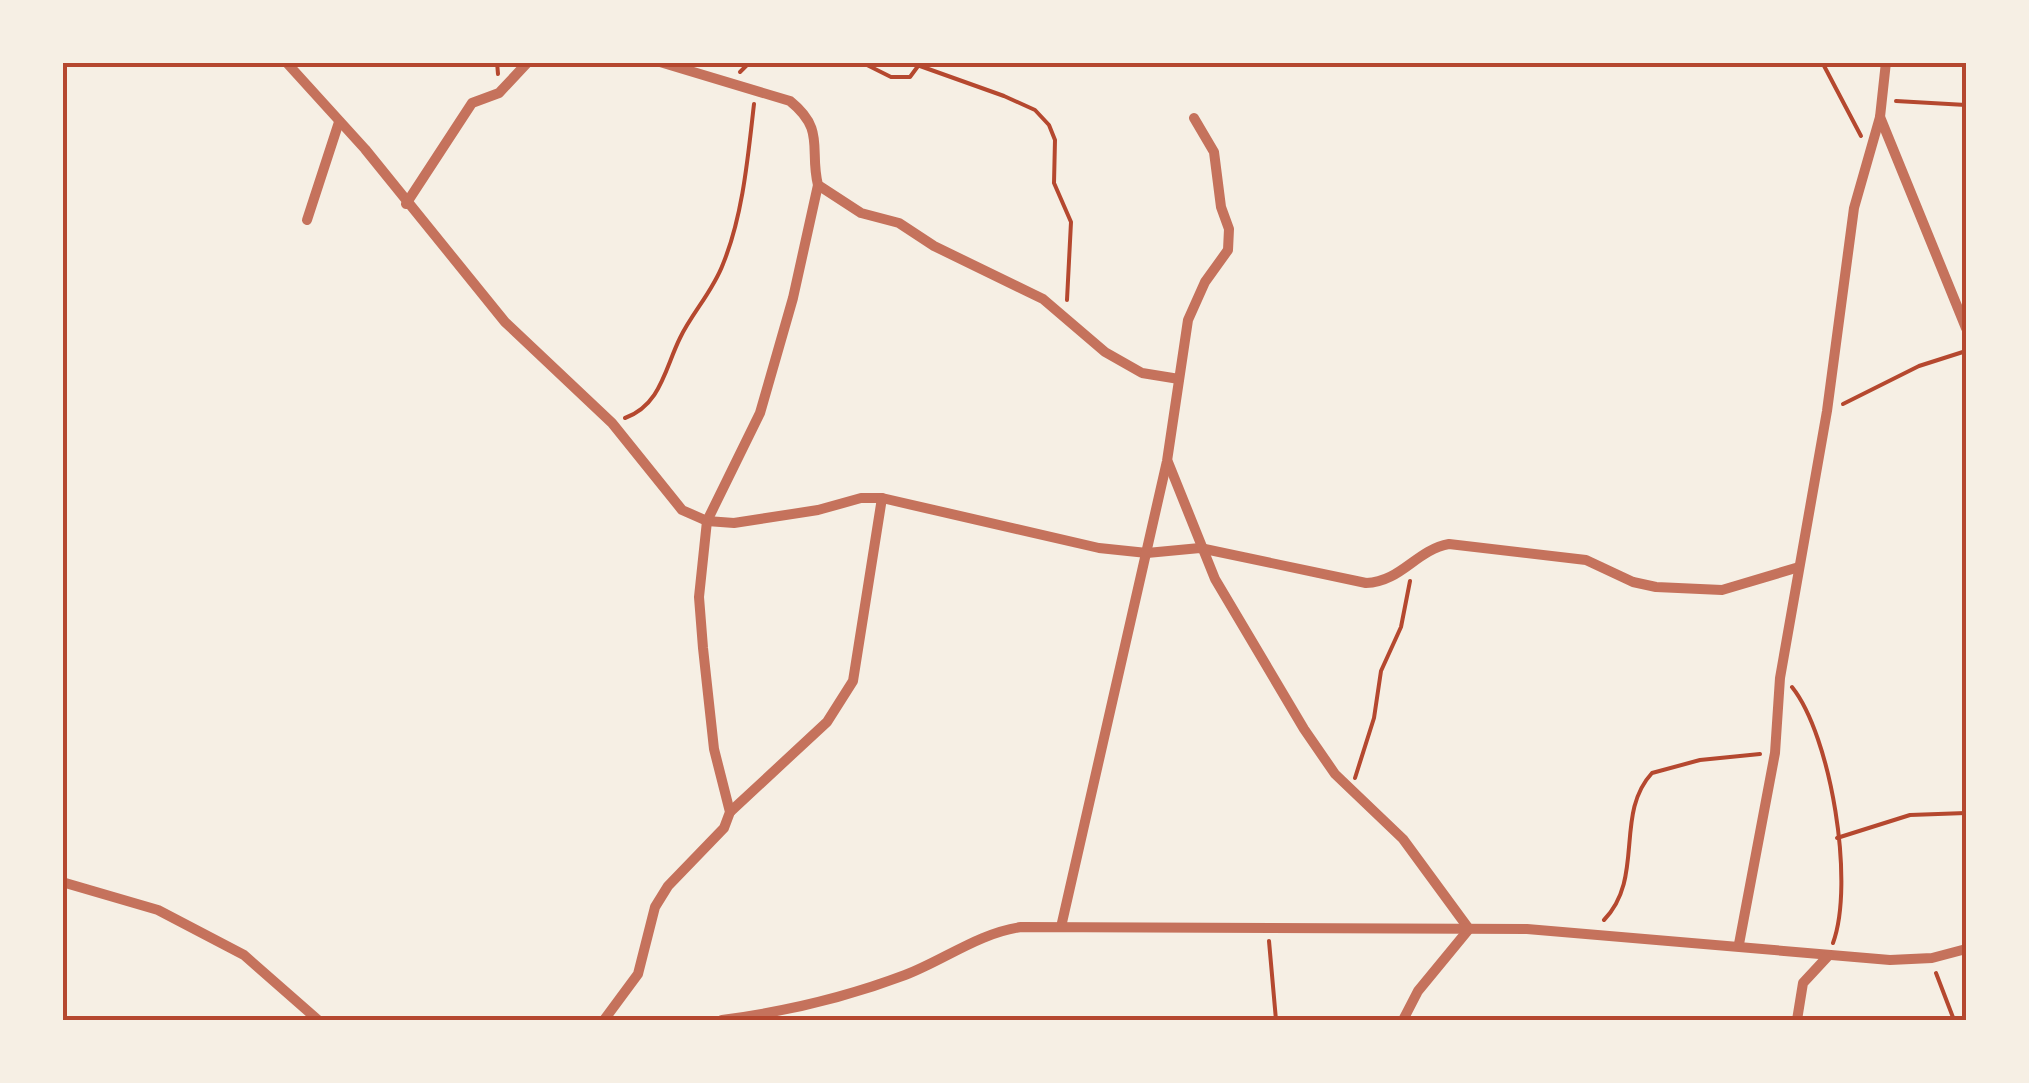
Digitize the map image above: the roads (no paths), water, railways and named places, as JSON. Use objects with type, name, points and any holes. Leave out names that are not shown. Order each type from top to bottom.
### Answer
[{"type":"street","points":[[286,62],[505,322],[612,423],[682,510],[706,521],[774,519],[862,498],[882,498],[1099,548],[1147,553],[1200,548],[1366,582],[1392,579],[1449,544],[1586,560],[1642,585],[1722,590],[1799,567]]},
{"type":"street","points":[[406,204],[472,103],[500,94],[528,62]]},
{"type":"street","points":[[660,62],[790,101],[808,120],[817,144],[818,185],[793,298],[760,413],[706,521],[699,597],[703,648],[714,749],[730,812]]},
{"type":"street","points":[[1738,944],[1775,753],[1780,678],[1827,411],[1854,208],[1880,117],[1886,62]]},
{"type":"street","points":[[1880,117],[1966,328]]},
{"type":"street","points":[[1062,927],[1167,461],[1188,320],[1205,282],[1228,250],[1230,237],[1220,207],[1214,152],[1194,118]]},
{"type":"street","points":[[307,220],[339,122]]},
{"type":"street","points":[[818,185],[861,213],[899,224],[934,246],[1043,299],[1106,352],[1142,373],[1179,379]]},
{"type":"street","points":[[1167,461],[1200,548],[1304,728],[1352,790],[1403,839],[1468,930]]},
{"type":"street","points":[[604,1020],[638,974],[655,906],[668,886],[724,828],[730,812],[827,722],[853,681],[882,498]]},
{"type":"street","points":[[62,882],[158,910],[244,955],[318,1020]]},
{"type":"street","points":[[722,1020],[782,1012],[903,976],[996,931],[1062,927],[1468,930],[1738,944],[1829,955],[1932,958],[1966,948]]},
{"type":"street","points":[[1402,1020],[1418,991],[1468,930]]},
{"type":"street","points":[[1797,1020],[1803,983],[1829,955]]}]
